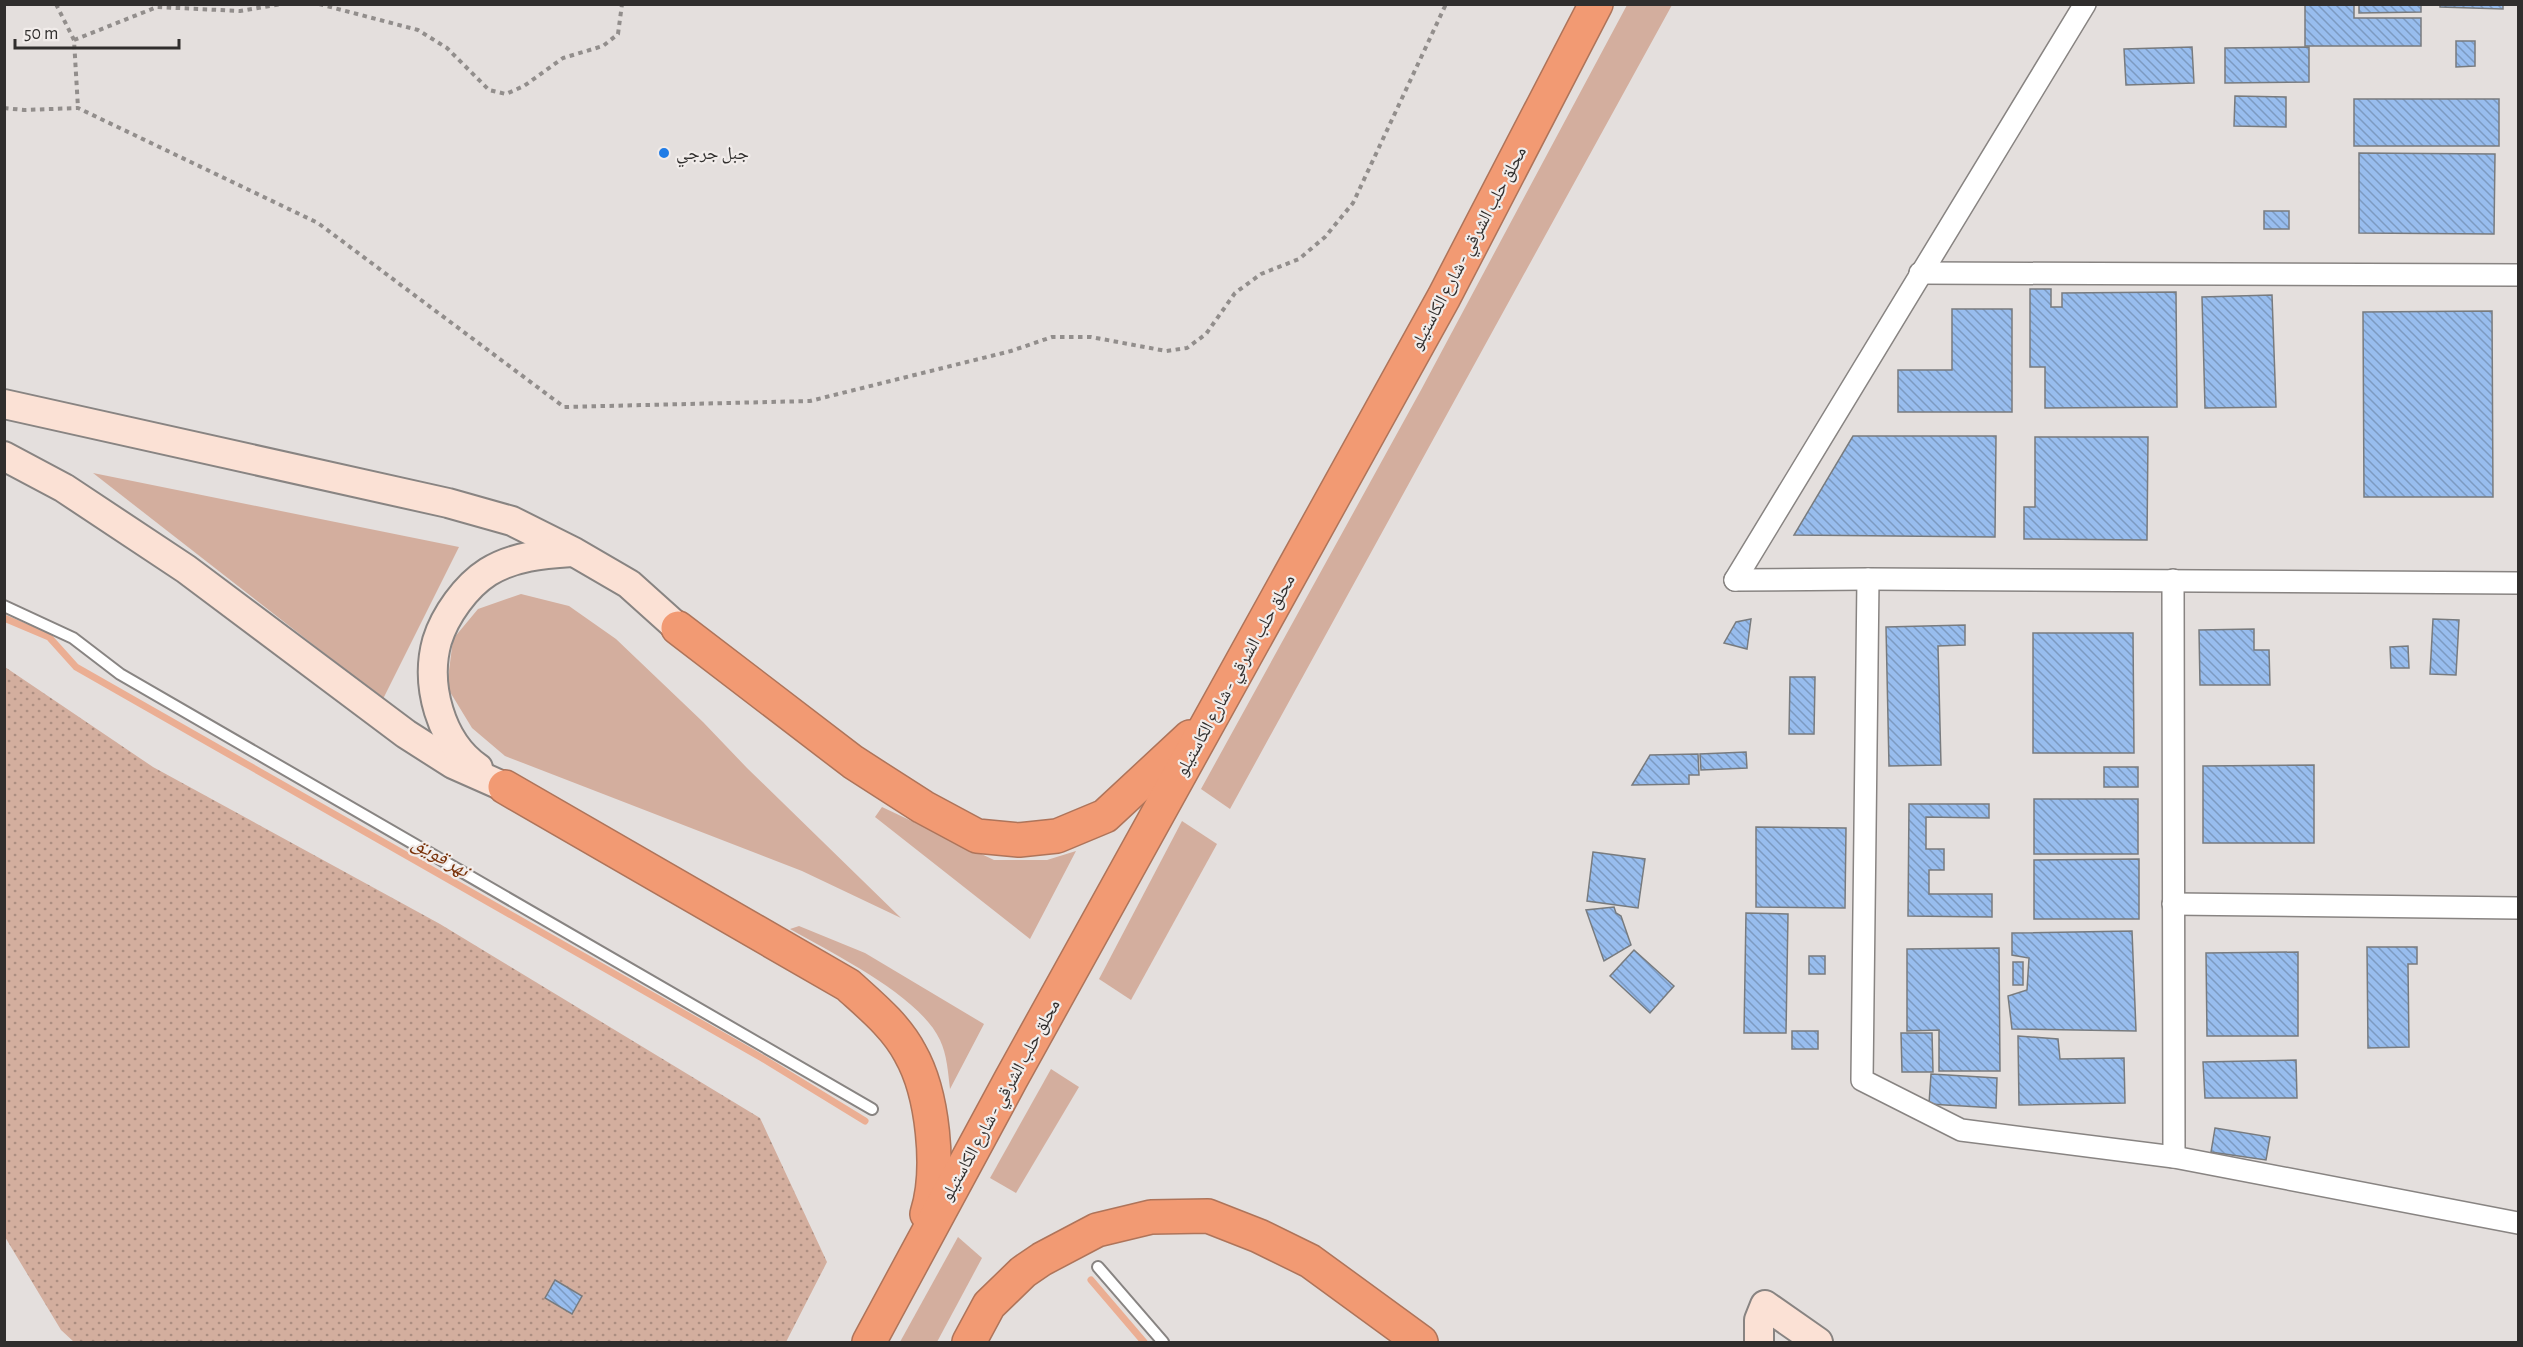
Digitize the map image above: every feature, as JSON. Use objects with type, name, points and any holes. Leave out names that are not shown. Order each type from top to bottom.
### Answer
[{"type":"highway","name":"محلق حلب الشرقي - شارع الكاستيلو","points":[[869,1342],[1444,297],[1596,4]]},
{"type":"highway","points":[[678,628],[853,762],[923,807],[977,836],[1019,840],[1057,836],[1105,816],[1213,715]]},
{"type":"highway","points":[[505,787],[848,985],[884,1019],[910,1052],[925,1087],[936,1164],[931,1203],[914,1258]]},
{"type":"highway","points":[[969,1342],[989,1305],[1023,1272],[1042,1259],[1097,1230],[1151,1217],[1208,1216],[1259,1236],[1310,1261],[1421,1342]]},
{"type":"main road","points":[[4,404],[448,503],[512,521],[573,552],[628,584],[678,628]]},
{"type":"main road","points":[[4,456],[64,488],[186,569],[406,734],[453,764],[505,787]]},
{"type":"main road","points":[[505,787],[469,762],[444,726],[433,684],[437,640],[456,602],[488,572],[529,555],[573,552]]},
{"type":"main road","points":[[1759,1342],[1759,1320],[1765,1305],[1818,1342]]},
{"type":"street","points":[[2085,4],[1735,580],[2518,583]]},
{"type":"street","points":[[1920,273],[2518,275]]},
{"type":"street","points":[[1868,579],[1862,1080],[1961,1131],[2174,1157],[2518,1223]]},
{"type":"street","points":[[2173,580],[2174,1157]]},
{"type":"street","points":[[2173,904],[2518,908]]},
{"type":"lane","points":[[4,606],[73,638],[120,674],[872,1109]]},
{"type":"lane","points":[[1098,1267],[1163,1342]]},
{"type":"path","points":[[56,4],[74,40],[78,108]]},
{"type":"path","points":[[74,40],[157,7],[240,11],[281,4]]},
{"type":"path","points":[[318,4],[418,30],[447,48],[489,90],[506,94],[524,86],[563,58],[603,46],[618,34],[622,4]]},
{"type":"path","points":[[4,108],[24,110],[78,108],[318,223],[564,408],[810,401],[1011,351],[1052,337],[1091,337],[1166,351],[1187,348],[1206,334],[1235,293],[1261,274],[1299,259],[1325,237],[1353,203],[1446,4]]},
{"type":"shaded area","points":[[1627,5],[1672,5],[1230,809],[1201,789],[1421,390]]},
{"type":"shaded area","points":[[93,473],[459,547],[383,699]]},
{"type":"shaded area","points":[[521,594],[569,606],[616,639],[901,918],[802,871],[505,756],[472,728],[447,687],[453,639],[478,609]]},
{"type":"shaded area","points":[[5,667],[153,767],[440,924],[760,1118],[827,1262],[786,1342],[74,1342],[61,1330],[5,1237]]},
{"type":"shaded area","points":[[882,807],[994,860],[1047,860],[1076,851],[1030,939],[875,817]]},
{"type":"shaded area","points":[[1182,821],[1217,844],[1131,1000],[1099,979]]},
{"type":"shaded area","points":[[799,926],[865,953],[984,1024],[950,1089],[944,1052],[940,1040],[929,1023],[914,1007],[873,977],[790,929]]},
{"type":"shaded area","points":[[1051,1069],[1079,1087],[1016,1193],[990,1178]]},
{"type":"shaded area","points":[[958,1237],[982,1258],[937,1342],[900,1342]]},
{"type":"building","points":[[2305,4],[2354,4],[2354,18],[2421,18],[2421,46],[2305,46]]},
{"type":"building","points":[[2359,4],[2421,4],[2421,12],[2359,13]]},
{"type":"building","points":[[2440,4],[2503,4],[2503,9],[2440,7]]},
{"type":"building","points":[[2456,41],[2475,41],[2475,66],[2456,67]]},
{"type":"building","points":[[2192,47],[2194,83],[2126,85],[2124,49]]},
{"type":"building","points":[[2309,47],[2309,82],[2225,83],[2225,48]]},
{"type":"building","points":[[2235,96],[2286,97],[2286,127],[2234,126]]},
{"type":"building","points":[[2354,99],[2499,99],[2499,146],[2354,146]]},
{"type":"building","points":[[2359,153],[2495,154],[2494,234],[2359,233]]},
{"type":"building","points":[[2264,211],[2289,211],[2289,229],[2264,229]]},
{"type":"building","points":[[2030,289],[2051,289],[2051,307],[2062,307],[2062,293],[2176,292],[2177,407],[2045,408],[2045,367],[2030,367]]},
{"type":"building","points":[[2272,295],[2276,407],[2205,408],[2202,297]]},
{"type":"building","points":[[1952,309],[2012,309],[2012,412],[1898,412],[1898,370],[1952,370]]},
{"type":"building","points":[[2492,311],[2493,497],[2364,497],[2363,312]]},
{"type":"building","points":[[1853,436],[1996,436],[1995,537],[1794,535]]},
{"type":"building","points":[[2035,437],[2148,437],[2147,540],[2024,539],[2024,507],[2035,507]]},
{"type":"building","points":[[1751,619],[1747,649],[1724,643],[1736,622]]},
{"type":"building","points":[[2433,619],[2459,620],[2456,675],[2430,674]]},
{"type":"building","points":[[1965,625],[1965,645],[1938,646],[1941,765],[1889,766],[1886,627]]},
{"type":"building","points":[[2254,629],[2254,650],[2269,650],[2270,685],[2200,685],[2199,630]]},
{"type":"building","points":[[2033,633],[2133,633],[2134,753],[2033,753]]},
{"type":"building","points":[[2408,646],[2409,668],[2391,668],[2390,647]]},
{"type":"building","points":[[1790,677],[1815,677],[1814,734],[1789,734]]},
{"type":"building","points":[[1746,752],[1747,768],[1701,770],[1700,754]]},
{"type":"building","points":[[1698,754],[1699,775],[1689,775],[1689,784],[1632,785],[1650,755]]},
{"type":"building","points":[[2314,765],[2314,843],[2203,843],[2203,766]]},
{"type":"building","points":[[2104,767],[2138,767],[2138,787],[2104,787]]},
{"type":"building","points":[[2034,799],[2138,799],[2138,854],[2034,854]]},
{"type":"building","points":[[1909,804],[1989,804],[1989,818],[1926,817],[1926,849],[1944,849],[1944,870],[1929,870],[1929,894],[1992,894],[1992,917],[1908,916]]},
{"type":"building","points":[[1756,827],[1846,828],[1845,908],[1756,907]]},
{"type":"building","points":[[1593,852],[1645,859],[1638,908],[1587,901]]},
{"type":"building","points":[[2139,859],[2139,919],[2034,919],[2034,860]]},
{"type":"building","points":[[1614,907],[1616,913],[1621,916],[1631,945],[1604,961],[1586,910]]},
{"type":"building","points":[[1746,913],[1788,914],[1786,1033],[1744,1033]]},
{"type":"building","points":[[2132,931],[2136,1031],[2012,1029],[2008,996],[2027,990],[2029,958],[2012,955],[2012,933]]},
{"type":"building","points":[[2367,947],[2417,947],[2417,964],[2408,964],[2409,1047],[2368,1048]]},
{"type":"building","points":[[1999,948],[2000,1071],[1939,1071],[1939,1030],[1907,1031],[1907,949]]},
{"type":"building","points":[[1634,950],[1674,986],[1650,1013],[1610,976]]},
{"type":"building","points":[[2298,952],[2298,1036],[2207,1036],[2206,953]]},
{"type":"building","points":[[1809,956],[1825,956],[1825,974],[1809,974]]},
{"type":"building","points":[[2013,962],[2023,962],[2023,985],[2013,985]]},
{"type":"building","points":[[1792,1031],[1818,1031],[1818,1049],[1792,1049]]},
{"type":"building","points":[[1901,1033],[1932,1033],[1933,1072],[1902,1072]]},
{"type":"building","points":[[2018,1036],[2058,1039],[2060,1059],[2124,1058],[2125,1103],[2019,1105]]},
{"type":"building","points":[[2296,1060],[2297,1098],[2205,1098],[2203,1062]]},
{"type":"building","points":[[1931,1074],[1997,1078],[1996,1108],[1929,1104]]},
{"type":"building","points":[[2215,1128],[2270,1137],[2266,1160],[2211,1152]]},
{"type":"building","points":[[555,1280],[582,1296],[572,1314],[545,1298]]},
{"type":"waterway","name":"نهر قويق","points":[[4,618],[49,637],[76,667],[762,1058],[865,1121]]},
{"type":"waterway","name":"نهر قويق","points":[[1091,1280],[1144,1342]]},
{"type":"place","name":"جبل جرجي","points":[[664,153]]}]
